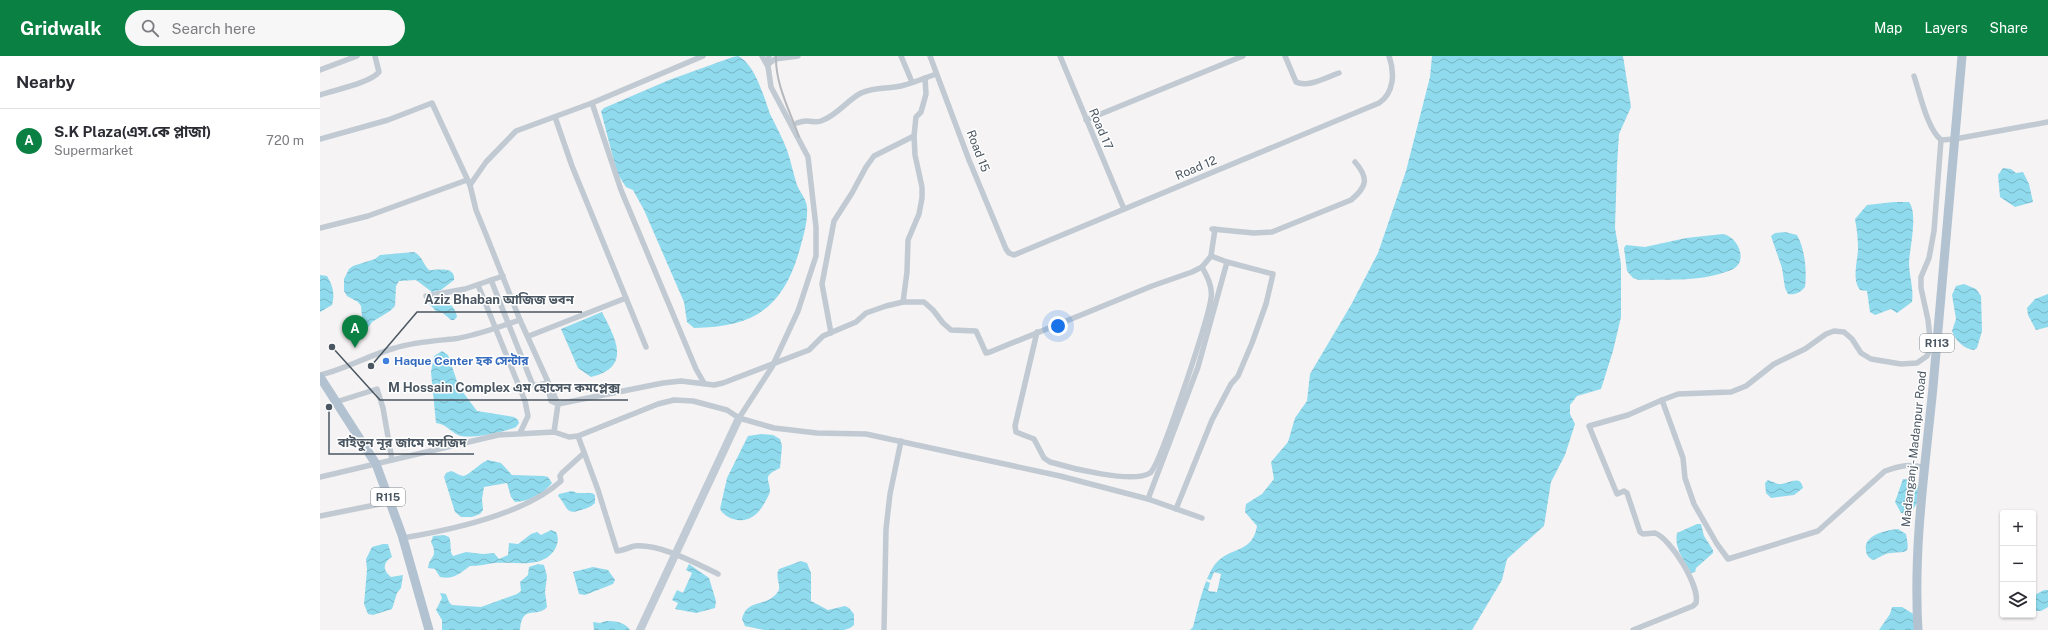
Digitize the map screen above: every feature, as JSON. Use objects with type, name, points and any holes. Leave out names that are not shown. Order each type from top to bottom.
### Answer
[{"type":"main road","name":"Madanganj - Madanpur Road","points":[[1918,630],[1915,586],[1918,534],[1962,56]]},
{"type":"main road","name":"R115","points":[[320,376],[376,464],[403,538],[429,630]]},
{"type":"street","points":[[320,70],[357,56]]},
{"type":"street","points":[[320,95],[366,80],[376,74],[378,72],[375,56]]},
{"type":"street","points":[[320,228],[387,210],[468,183],[516,131],[592,103],[703,56]]},
{"type":"street","points":[[762,56],[767,65],[776,59],[798,56]]},
{"type":"street","points":[[640,630],[739,418],[773,365],[798,311],[816,256],[816,232],[808,157],[771,87],[768,66],[769,56]]},
{"type":"street","points":[[900,56],[912,82]]},
{"type":"street","name":"Road 15","points":[[930,56],[969,160],[1009,253]]},
{"type":"street","name":"Road 17","points":[[1060,56],[1124,209]]},
{"type":"street","points":[[1086,120],[1242,56]]},
{"type":"street","points":[[1286,56],[1296,82],[1300,84],[1313,83],[1339,73]]},
{"type":"street","name":"Road 12","points":[[1009,253],[1014,255],[1378,103],[1389,94],[1393,67],[1389,56]]},
{"type":"street","points":[[797,123],[808,119],[816,122],[822,121],[844,108],[860,94],[869,90],[902,86],[936,74]]},
{"type":"street","points":[[1914,76],[1936,136],[1941,140],[1955,140],[2048,122]]},
{"type":"street","points":[[903,302],[907,272],[908,240],[919,214],[922,198],[922,187],[915,155],[914,136],[916,117],[921,112],[926,94],[925,78]]},
{"type":"street","points":[[320,139],[388,120],[432,103],[468,183],[476,210],[520,320],[529,336],[558,404],[554,432]]},
{"type":"street","points":[[592,103],[621,190],[694,365],[704,383]]},
{"type":"street","points":[[555,117],[572,166],[646,347]]},
{"type":"street","points":[[831,333],[822,284],[834,221],[855,188],[866,166],[874,156],[914,136]]},
{"type":"street","points":[[1633,630],[1693,606],[1696,603],[1696,595],[1686,569],[1665,540],[1655,532],[1643,534],[1640,532],[1627,493],[1624,491],[1617,494],[1589,426],[1628,415],[1678,394],[1731,392],[1755,381],[1774,364],[1805,349],[1826,334],[1834,331],[1844,332],[1862,353],[1871,359],[1901,364],[1918,363],[1927,356],[1931,346],[1921,277],[1929,258],[1934,231],[1941,140]]},
{"type":"street","points":[[491,280],[532,383],[535,386],[547,383],[551,401],[558,404],[663,383],[681,381],[714,385],[723,383],[809,350],[818,340],[856,322],[873,310],[903,302],[924,302],[951,330],[976,331],[986,353],[1152,286],[1192,272],[1202,266],[1211,256],[1214,229],[1254,233],[1272,232],[1350,200],[1359,193],[1365,179],[1363,170],[1355,162]]},
{"type":"street","points":[[1176,509],[1212,420],[1231,384],[1238,376],[1266,304],[1273,274],[1227,262],[1211,256]]},
{"type":"street","points":[[1148,499],[1198,367],[1227,262]]},
{"type":"street","points":[[1037,332],[1015,426],[1016,432],[1034,439],[1044,458],[1050,462],[1121,476],[1136,477],[1152,472],[1178,407],[1211,298],[1211,290],[1202,266]]},
{"type":"street","points":[[426,296],[478,285],[503,276]]},
{"type":"street","points":[[478,285],[527,408],[528,416],[520,433]]},
{"type":"street","points":[[529,336],[626,298]]},
{"type":"street","points":[[320,376],[338,371],[396,347],[426,340],[453,339],[520,320]]},
{"type":"street","points":[[336,402],[377,389],[383,408],[392,460]]},
{"type":"street","points":[[320,477],[498,435],[554,432],[569,437],[578,436],[630,413],[674,400],[712,405],[727,410],[739,418],[774,428],[795,431],[866,434],[1060,476],[1148,499],[1202,518]]},
{"type":"street","points":[[1662,400],[1683,458],[1685,478],[1694,504],[1712,538],[1728,559],[1818,531],[1885,471],[1897,466],[1908,465],[1925,468]]},
{"type":"street","points":[[578,436],[617,551],[635,546],[646,547],[675,554],[718,574]]},
{"type":"street","points":[[884,630],[886,529],[890,494],[902,441]]},
{"type":"street","points":[[403,538],[442,531],[495,516],[529,502],[556,486],[561,481],[560,476],[562,473],[584,453]]},
{"type":"street","points":[[320,516],[390,502]]},
{"type":"water","points":[[738,56],[744,60],[754,73],[762,90],[770,114],[785,145],[797,185],[807,207],[806,224],[792,272],[784,288],[774,301],[749,319],[733,324],[715,327],[694,328],[687,322],[684,302],[644,210],[633,190],[626,187],[617,173],[601,111],[604,108],[669,80]]},
{"type":"water","points":[[1432,56],[1623,56],[1631,107],[1619,134],[1617,165],[1615,228],[1621,264],[1621,317],[1613,351],[1601,389],[1577,396],[1570,405],[1570,414],[1575,424],[1565,455],[1551,482],[1544,526],[1507,559],[1502,580],[1472,630],[1190,630],[1193,627],[1202,592],[1213,567],[1224,556],[1247,545],[1255,535],[1257,526],[1245,512],[1246,504],[1262,494],[1274,479],[1271,462],[1288,442],[1295,418],[1307,401],[1310,374],[1351,305],[1378,253],[1406,171],[1430,77]]},
{"type":"water","points":[[2003,168],[2011,169],[2016,173],[2023,172],[2029,184],[2033,202],[2015,207],[2000,197],[1998,175]]},
{"type":"water","points":[[1909,202],[1912,207],[1913,231],[1909,262],[1912,302],[1897,313],[1891,309],[1875,315],[1870,312],[1867,291],[1860,290],[1856,281],[1858,246],[1855,219],[1867,205]]},
{"type":"water","points":[[1785,232],[1797,235],[1805,260],[1805,287],[1799,292],[1793,294],[1788,294],[1785,288],[1782,268],[1771,236],[1775,233]]},
{"type":"water","points":[[1723,234],[1734,240],[1740,250],[1740,262],[1731,270],[1709,276],[1674,280],[1639,280],[1633,278],[1627,271],[1624,248],[1626,245],[1645,247],[1686,238]]},
{"type":"water","points":[[414,252],[419,256],[429,270],[441,269],[449,271],[454,276],[454,280],[441,290],[432,292],[416,280],[399,281],[396,286],[395,306],[390,311],[372,322],[367,329],[363,329],[361,306],[358,302],[347,296],[344,291],[344,279],[349,269],[353,266],[375,259],[380,255]]},
{"type":"water","points":[[320,275],[327,276],[331,283],[333,297],[332,305],[320,312]]},
{"type":"water","points":[[1964,284],[1976,289],[1981,296],[1982,331],[1977,348],[1974,350],[1960,344],[1952,331],[1956,319],[1952,295],[1956,286]]},
{"type":"water","points":[[2048,294],[2048,327],[2036,330],[2028,315],[2027,308],[2035,299]]},
{"type":"water","points":[[436,296],[443,298],[450,303],[455,310],[457,317],[454,320],[451,320],[443,313],[437,312],[429,304],[432,298]]},
{"type":"water","points":[[602,312],[615,341],[617,350],[616,359],[612,366],[604,372],[591,377],[578,368],[561,329]]},
{"type":"water","points":[[442,351],[448,355],[459,387],[477,411],[514,417],[519,423],[516,427],[487,435],[470,437],[458,435],[443,425],[436,423],[431,372],[434,356]]},
{"type":"water","points":[[761,434],[773,435],[780,439],[782,446],[780,468],[768,476],[770,492],[764,504],[756,514],[746,520],[733,519],[725,515],[720,509],[727,478],[748,436]]},
{"type":"water","points":[[488,460],[501,463],[512,475],[544,476],[548,477],[552,483],[545,490],[535,496],[520,502],[515,502],[511,497],[507,483],[484,487],[482,499],[483,510],[480,514],[472,517],[461,517],[455,512],[444,477],[446,473],[451,471],[463,476]]},
{"type":"water","points":[[1903,479],[1911,480],[1919,487],[1919,496],[1916,505],[1913,509],[1906,513],[1901,513],[1895,502]]},
{"type":"water","points":[[1768,480],[1782,484],[1796,480],[1799,481],[1803,488],[1794,495],[1771,498],[1766,493],[1765,483]]},
{"type":"water","points":[[572,491],[577,493],[592,493],[595,495],[595,503],[576,512],[569,511],[558,496],[559,494]]},
{"type":"water","points":[[1697,524],[1701,524],[1704,536],[1713,550],[1713,553],[1696,568],[1695,572],[1691,573],[1678,549],[1676,539],[1677,533]]},
{"type":"water","points":[[1898,529],[1906,534],[1908,546],[1906,551],[1889,553],[1873,560],[1869,557],[1866,550],[1866,545],[1872,537],[1882,532]]},
{"type":"water","points":[[551,530],[556,532],[558,536],[557,543],[550,556],[543,560],[527,563],[494,563],[470,566],[449,578],[440,577],[435,569],[428,568],[434,554],[431,542],[433,536],[444,535],[449,537],[453,556],[466,552],[483,554],[494,553],[499,559],[508,555],[509,543],[518,544],[531,534],[537,532],[541,535]]},
{"type":"water","points":[[388,544],[392,557],[385,564],[386,572],[391,577],[403,575],[401,588],[397,593],[392,609],[373,615],[368,614],[364,604],[367,570],[366,559],[372,547]]},
{"type":"water","points":[[801,561],[807,563],[811,573],[811,601],[828,610],[845,606],[849,608],[854,614],[854,625],[844,630],[764,630],[745,626],[742,619],[744,612],[752,606],[772,598],[779,591],[777,575],[779,569]]},
{"type":"water","points":[[538,564],[544,565],[547,576],[545,592],[547,607],[539,612],[527,614],[521,622],[520,630],[442,630],[442,620],[436,610],[442,598],[440,593],[446,594],[452,605],[481,607],[517,594],[521,591],[520,582],[528,575],[529,567]]},
{"type":"water","points":[[689,564],[709,578],[716,601],[715,608],[696,613],[675,609],[678,603],[672,600],[677,590],[683,593],[692,573],[686,570]]},
{"type":"water","points":[[593,567],[608,570],[615,580],[613,584],[585,595],[579,594],[573,572]]},
{"type":"water","points":[[2044,590],[2048,590],[2048,607],[2041,611],[2036,611],[2036,594]]},
{"type":"water","points":[[1892,607],[1902,607],[1915,615],[1915,630],[1879,630],[1890,614]]},
{"type":"water","points":[[606,621],[623,624],[630,630],[594,630],[593,622],[600,623]]},
{"type":"pier","points":[[1214,572],[1221,574],[1217,592],[1208,591],[1210,583],[1206,581],[1207,579],[1211,580]]},
{"type":"railway","points":[[776,56],[776,66],[780,87],[799,137]]},
{"type":"place","name":"M Hossain Complex এম হোসেন কমপ্লেক্স","points":[[332,347]]},
{"type":"place","name":"S.K Plaza(এস.কে প্লাজা)","points":[[355,348]]},
{"type":"place","name":"Haque Center হক সেন্টার","points":[[386,361]]},
{"type":"place","name":"Aziz Bhaban আজিজ ভবন","points":[[371,366]]},
{"type":"place","name":"বাইতুন নূর জামে মসজিদ","points":[[329,407]]}]
